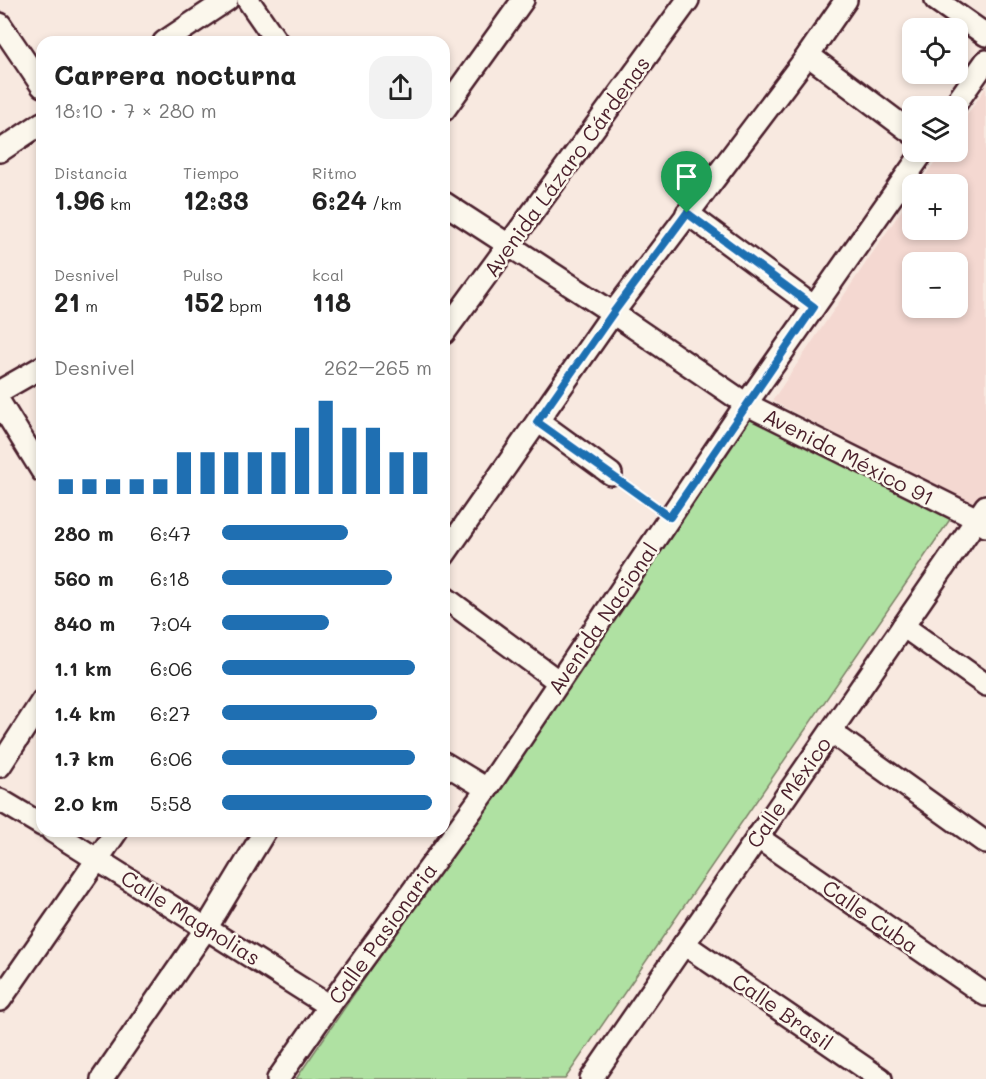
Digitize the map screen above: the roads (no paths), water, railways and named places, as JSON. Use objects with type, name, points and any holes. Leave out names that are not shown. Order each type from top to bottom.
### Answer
[{"type":"street","points":[[173,36],[227,0]]},
{"type":"street","points":[[248,0],[273,36]]},
{"type":"street","name":"Avenida Lázaro Cárdenas","points":[[450,325],[688,0]]},
{"type":"street","points":[[450,546],[613,313],[808,55],[846,0]]},
{"type":"street","points":[[936,0],[986,35]]},
{"type":"street","points":[[450,101],[519,2]]},
{"type":"street","points":[[0,24],[36,77]]},
{"type":"street","points":[[808,55],[902,126]]},
{"type":"street","points":[[961,96],[986,61]]},
{"type":"street","points":[[0,151],[36,127]]},
{"type":"street","name":"Avenida Nacional","points":[[487,789],[746,404],[916,162]]},
{"type":"street","name":"Avenida México 91","points":[[450,207],[613,313],[746,404],[983,517]]},
{"type":"street","points":[[687,213],[814,307]]},
{"type":"street","points":[[0,391],[36,370]]},
{"type":"street","points":[[0,403],[36,461]]},
{"type":"street","points":[[537,422],[611,474]]},
{"type":"street","name":"Calle México","points":[[591,1079],[903,626],[983,517]]},
{"type":"street","points":[[450,601],[559,682]]},
{"type":"street","points":[[903,626],[986,685]]},
{"type":"street","points":[[0,766],[36,709]]},
{"type":"street","points":[[831,732],[986,843]]},
{"type":"street","points":[[450,767],[487,789]]},
{"type":"street","name":"Calle Pasionaria","points":[[278,1079],[487,789]]},
{"type":"street","points":[[0,800],[36,821]]},
{"type":"street","name":"Calle Magnolias","points":[[62,837],[329,1006]]},
{"type":"street","points":[[0,1000],[113,837]]},
{"type":"street","points":[[102,1079],[207,927],[261,837]]},
{"type":"street","name":"Calle Cuba","points":[[757,837],[986,995]]},
{"type":"street","name":"Calle Brasil","points":[[684,944],[881,1079]]}]
